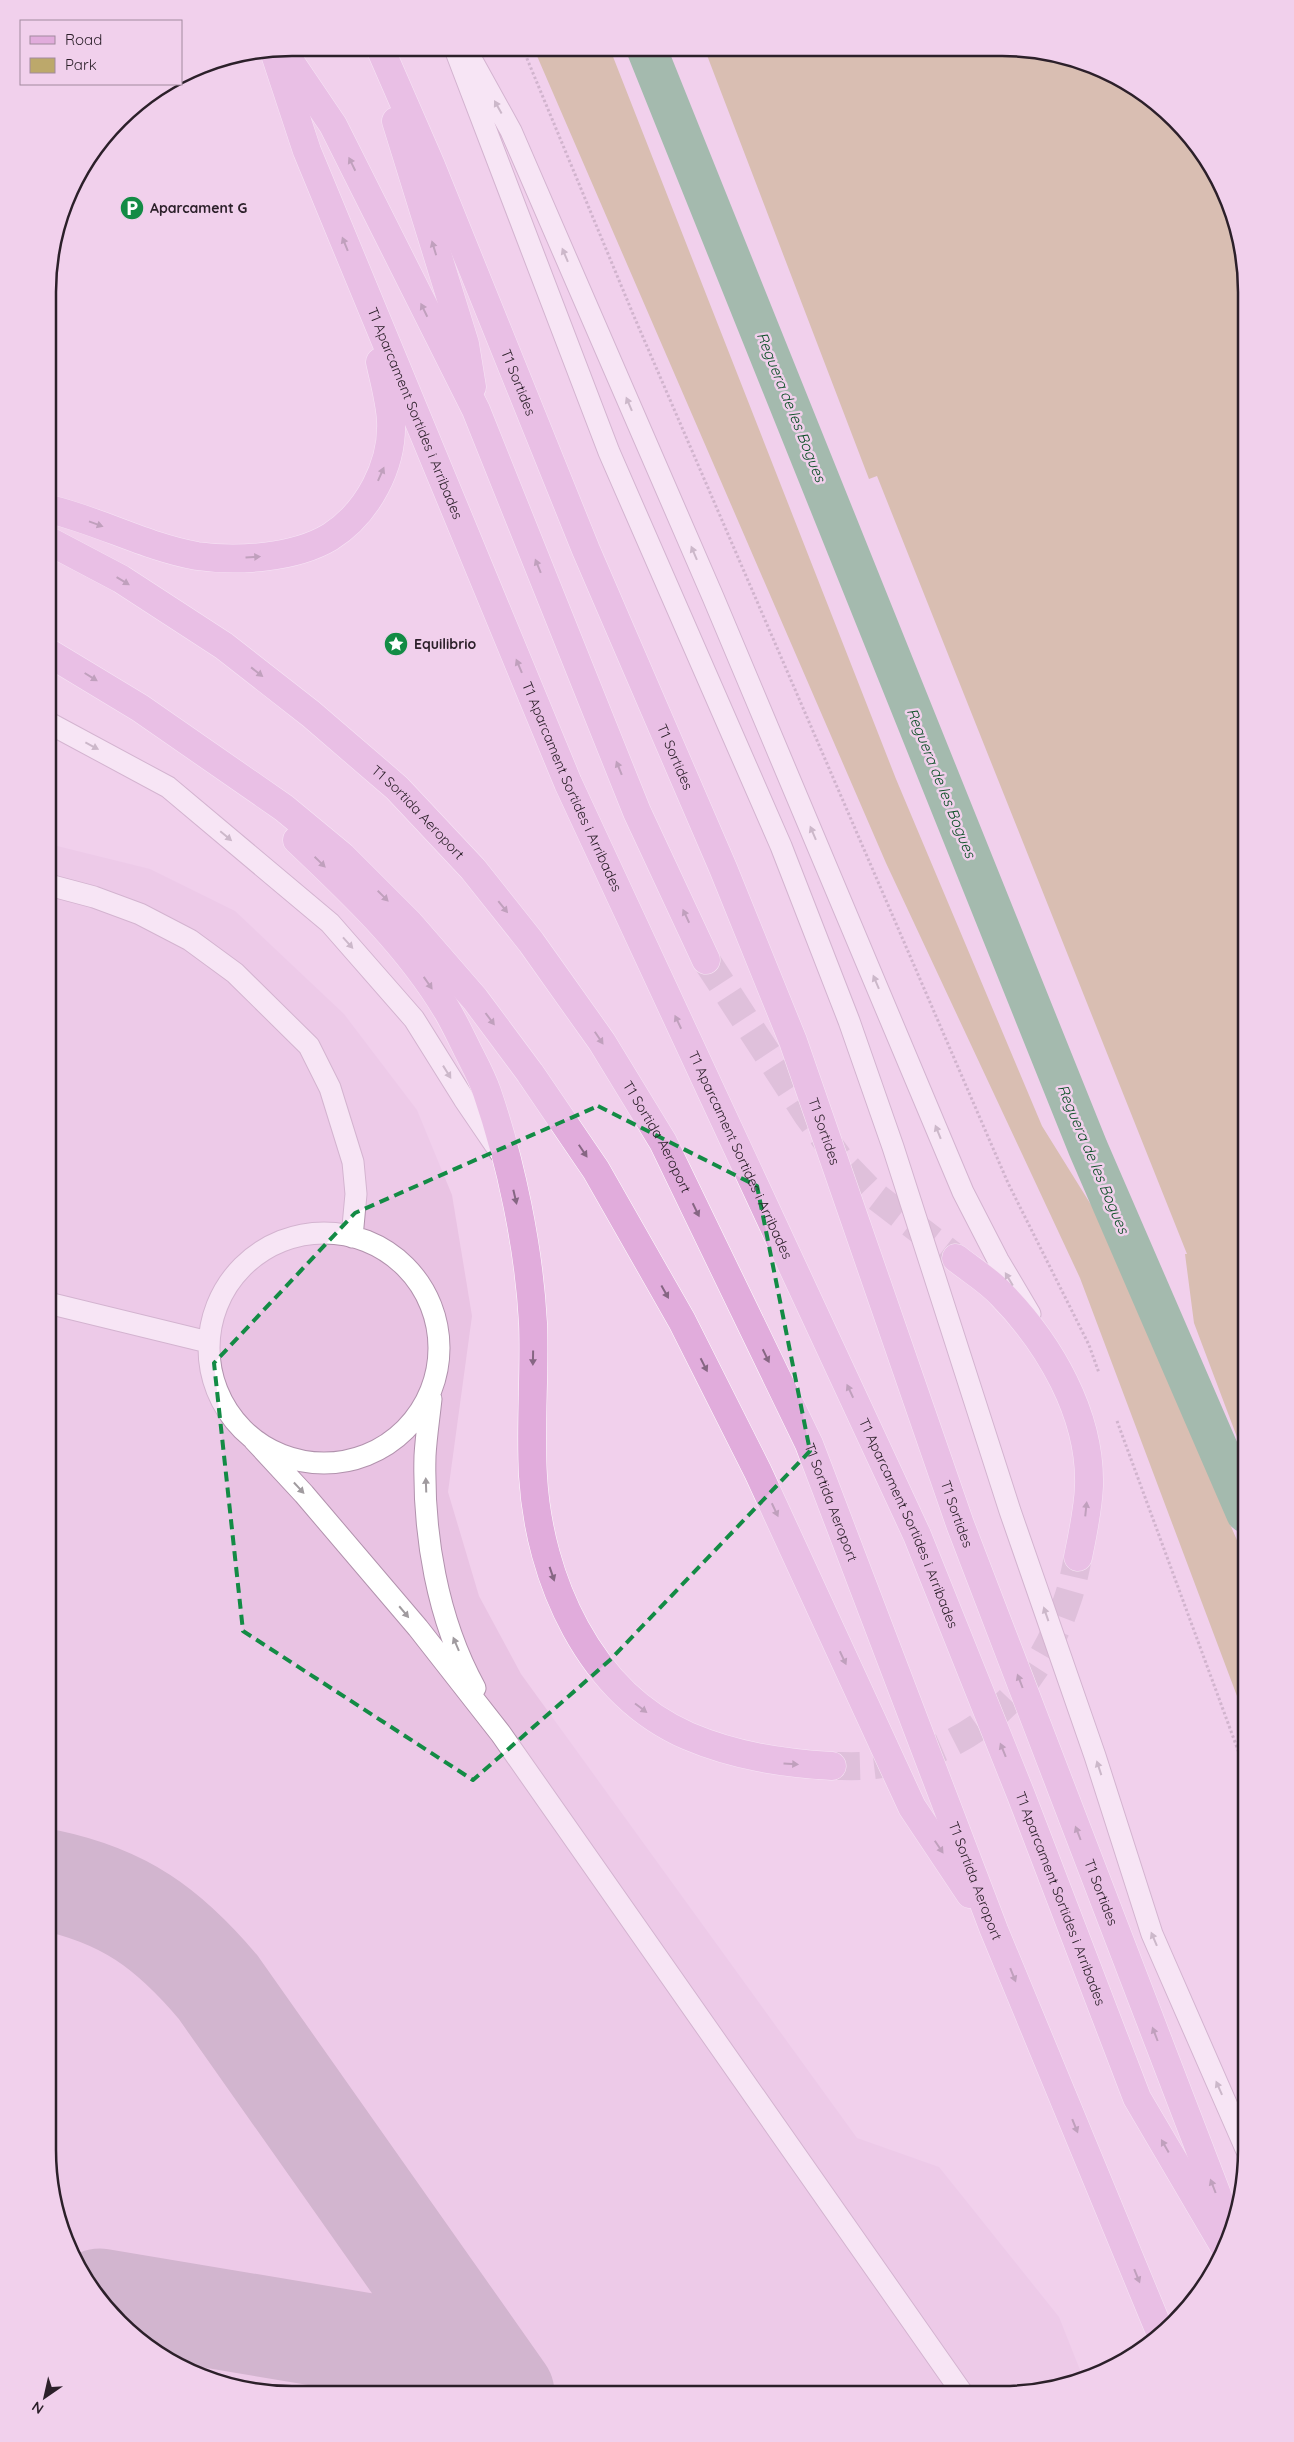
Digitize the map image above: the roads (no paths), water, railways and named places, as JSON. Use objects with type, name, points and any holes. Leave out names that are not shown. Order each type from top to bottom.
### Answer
[{"type":"main road","points":[[286,56],[333,125],[476,410],[637,812],[706,960]]},
{"type":"main road","points":[[377,56],[464,344],[476,410]]},
{"type":"main road","name":"T1 Sortides","points":[[383,56],[430,163],[586,550],[723,868],[793,1041],[960,1524],[1227,2220]]},
{"type":"main road","name":"T1 Aparcament Sortides i Arribades","points":[[276,57],[307,151],[568,784],[917,1535],[1025,1804],[1137,2098],[1220,2240]]},
{"type":"main road","points":[[56,511],[142,541],[198,556],[275,556],[300,550],[330,536],[353,516],[372,494],[384,470],[388,452],[391,421],[363,290]]},
{"type":"main road","name":"T1 Sortida Aeroport","points":[[56,545],[121,579],[224,646],[312,714],[397,788],[484,883],[531,942],[602,1042],[663,1142],[809,1444],[994,1930]]},
{"type":"main road","name":"T1 Sortida Aeroport","points":[[56,657],[133,703],[210,755],[284,808],[342,856],[409,923],[475,999],[530,1073],[596,1170],[682,1321],[758,1472],[912,1807],[994,1930]]},
{"type":"main road","points":[[210,755],[346,887],[405,951],[448,1012],[486,1089],[507,1161],[521,1223],[533,1322],[533,1477],[539,1527],[550,1570],[565,1610],[586,1647],[610,1678],[633,1701],[655,1718],[687,1736],[731,1752],[782,1763],[832,1766]]},
{"type":"main road","points":[[956,1258],[1005,1298],[1026,1322],[1057,1368],[1074,1408],[1086,1449],[1089,1485],[1078,1557]]},
{"type":"main road","points":[[994,1930],[1158,2326]]},
{"type":"lane","points":[[458,56],[609,452],[781,846],[849,1021],[893,1147],[1010,1511],[1095,1756],[1152,1934],[1238,2131]]},
{"type":"lane","points":[[470,56],[511,131],[523,158],[717,606],[963,1192],[1057,1368]]},
{"type":"lane","points":[[56,727],[168,787],[330,923],[414,1018],[468,1105],[507,1161]]},
{"type":"lane","points":[[56,887],[94,897],[140,914],[190,940],[234,974],[309,1046],[330,1088],[353,1162],[356,1194],[352,1237]]},
{"type":"lane","points":[[501,1734],[472,1681],[449,1627],[435,1575],[427,1520],[426,1456],[432,1389],[438,1366],[439,1332],[431,1305],[416,1278],[394,1256],[366,1240],[334,1232],[301,1234],[270,1245],[246,1262],[224,1288],[214,1310],[208,1342],[210,1368],[217,1391],[230,1415],[304,1494],[399,1606],[501,1734],[957,2386]]},
{"type":"lane","points":[[56,1305],[208,1342]]},
{"type":"lane","points":[[254,1440],[282,1456],[305,1462],[328,1464],[348,1462],[371,1454],[397,1438],[417,1418],[432,1389]]},
{"type":"waterway","name":"Reguera de les Bogues","points":[[649,56],[1088,1148],[1238,1495]]},
{"type":"tunnel","points":[[706,960],[808,1116],[841,1161],[874,1195],[956,1258]]},
{"type":"tunnel","points":[[832,1766],[875,1765],[915,1757],[946,1746],[974,1730],[998,1711],[1020,1688],[1039,1662],[1055,1633],[1069,1596],[1078,1557]]},
{"type":"place","name":"Aparcament G","points":[[132,208]]},
{"type":"place","name":"Equilibrio","points":[[396,644]]}]
